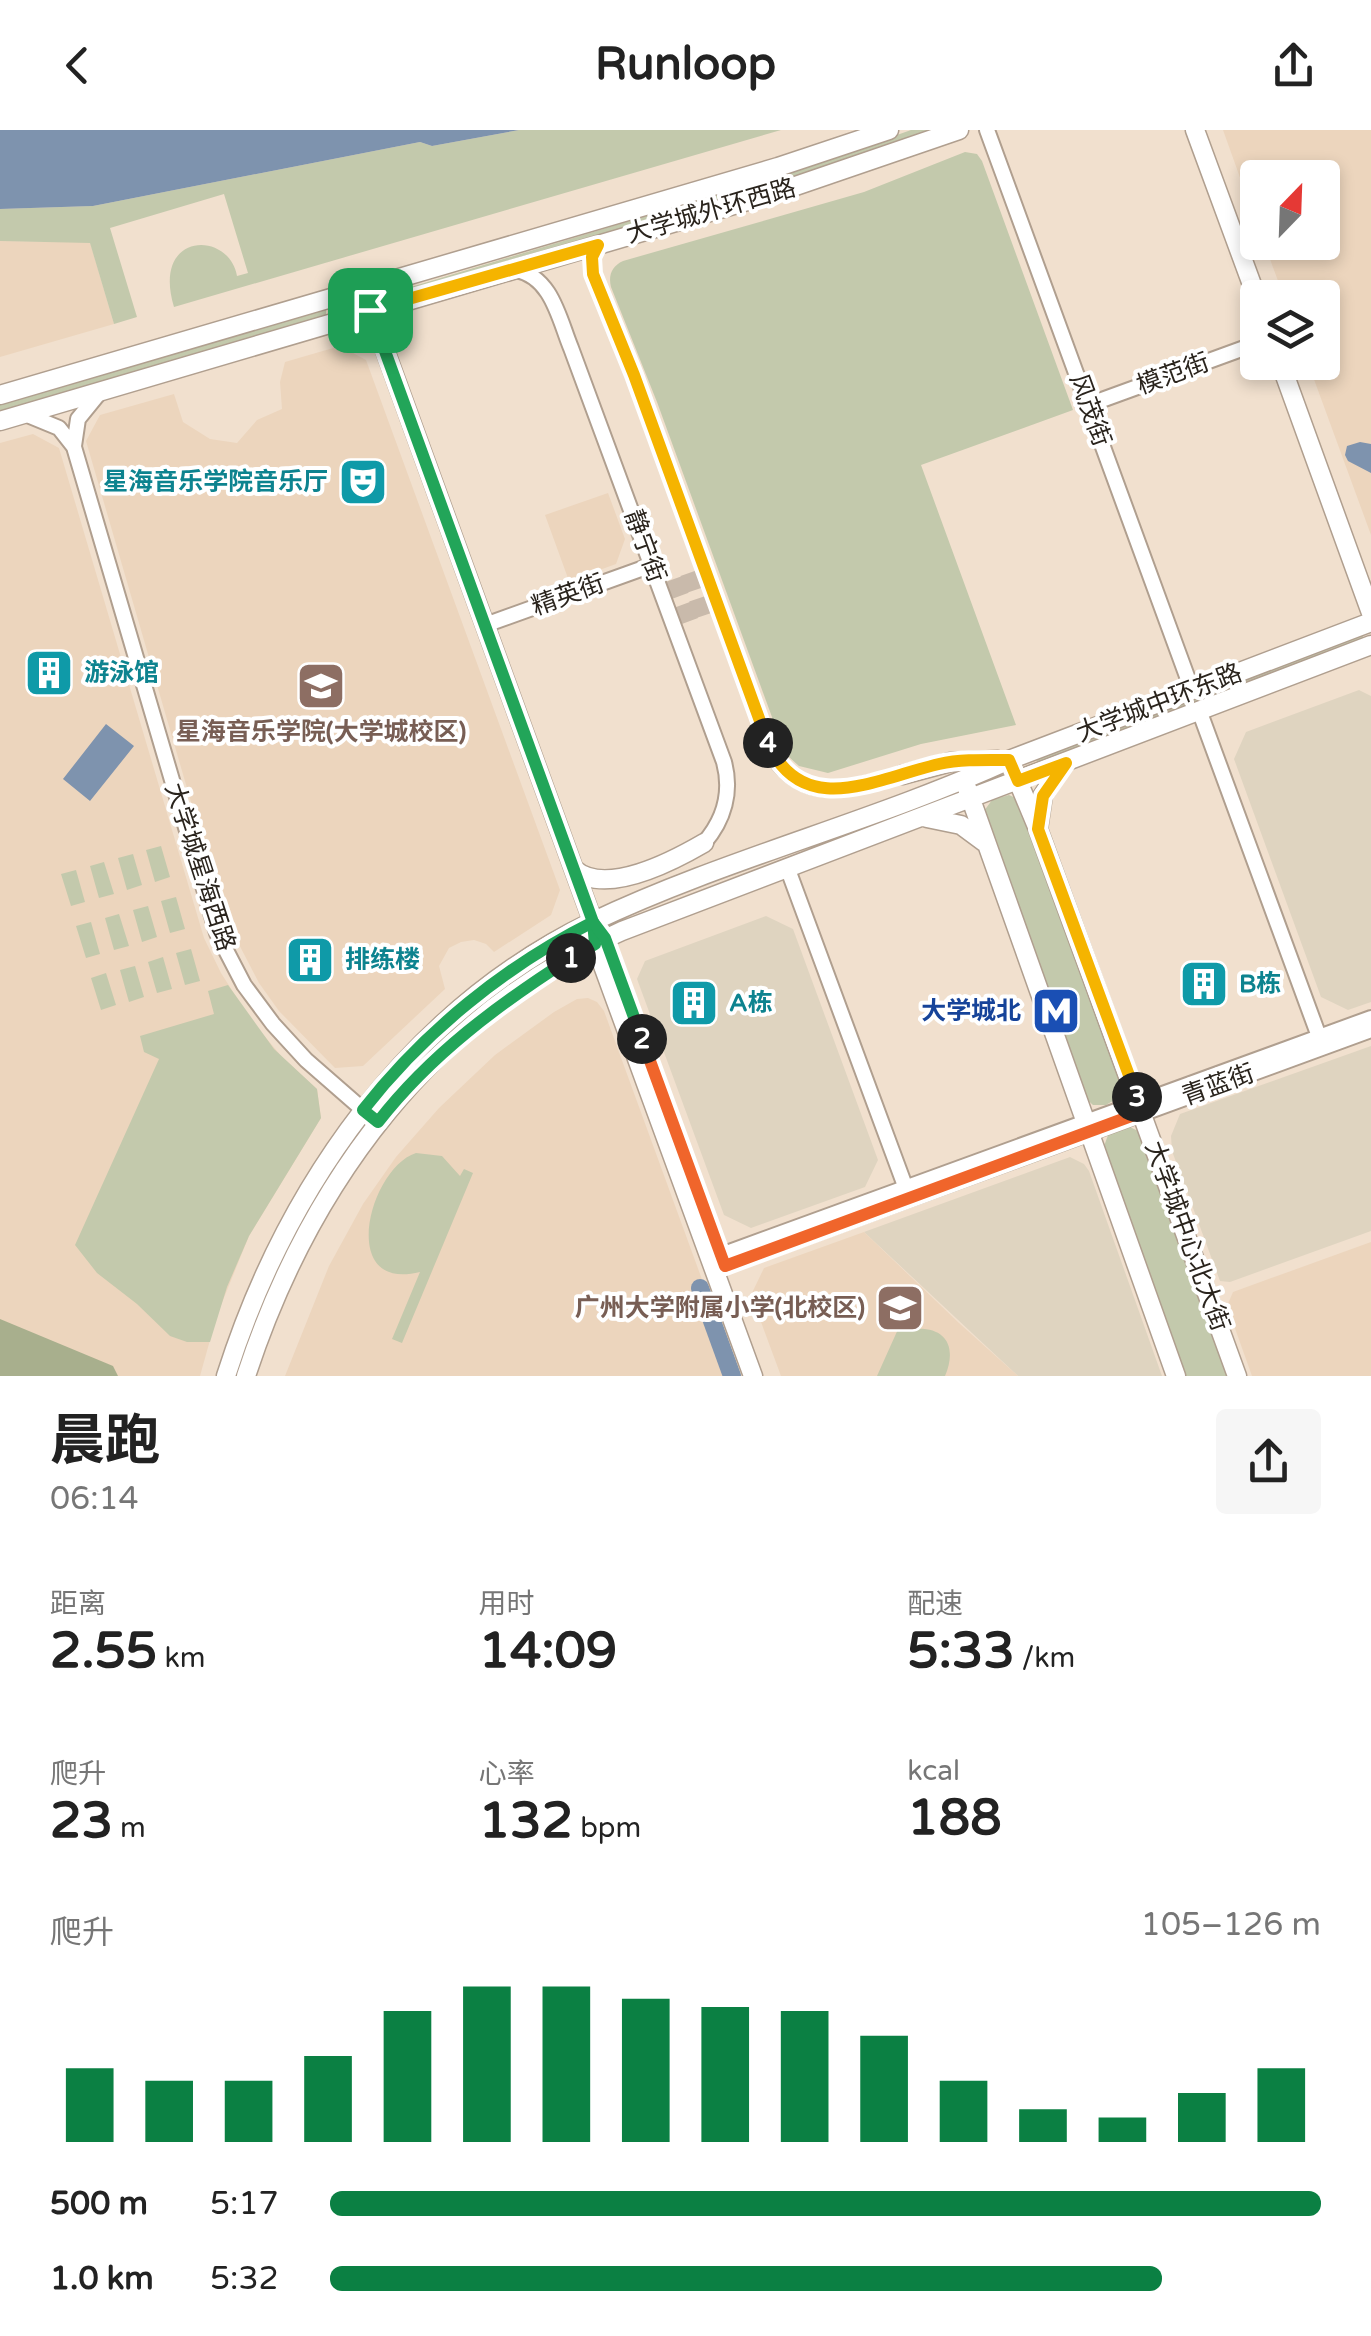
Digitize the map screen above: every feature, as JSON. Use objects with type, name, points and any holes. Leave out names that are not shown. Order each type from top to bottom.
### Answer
[{"type":"main road","name":"大学城外环西路","points":[[0,395],[778,168],[889,130]]},
{"type":"main road","points":[[1195,130],[1250,280]]},
{"type":"main road","points":[[1206,130],[1260,280]]},
{"type":"main road","name":"大学城外环西路","points":[[0,421],[778,192],[947,132]]},
{"type":"main road","points":[[362,287],[600,941],[765,1376]]},
{"type":"main road","points":[[326,298],[333,308],[334,321]]},
{"type":"main road","points":[[1287,380],[1371,613]]},
{"type":"main road","points":[[1298,380],[1371,582]]},
{"type":"main road","name":"大学城中环东路","points":[[370,1116],[416,1051],[476,996],[593,922],[780,846],[964,780],[1371,622]]},
{"type":"main road","name":"大学城中环东路","points":[[370,1116],[509,998],[600,941],[1371,644]]},
{"type":"main road","points":[[902,775],[951,762],[1009,760]]},
{"type":"main road","name":"大学城中心北大街","points":[[1009,760],[1038,829],[1237,1376]]},
{"type":"main road","points":[[1038,829],[1043,796],[1066,763]]},
{"type":"main road","points":[[964,780],[1176,1376]]},
{"type":"main road","points":[[921,817],[961,826],[985,842]]},
{"type":"main road","points":[[574,869],[592,880],[614,880],[704,844]]},
{"type":"main road","points":[[226,1376],[269,1263],[370,1116]]},
{"type":"main road","points":[[246,1376],[331,1170]]},
{"type":"main road","points":[[719,1262],[753,1376]]},
{"type":"street","name":"风茂街","points":[[987,130],[1192,690]]},
{"type":"street","name":"静宁街","points":[[598,245],[592,257],[593,274],[634,375],[773,756],[788,774],[816,788],[836,790],[902,775]]},
{"type":"street","name":"静宁街","points":[[511,270],[538,278],[548,293],[727,776],[723,811],[704,844]]},
{"type":"street","name":"模范街","points":[[1088,405],[1240,350]]},
{"type":"street","points":[[74,446],[78,420],[100,392]]},
{"type":"street","points":[[24,414],[38,416],[59,428],[74,446]]},
{"type":"street","name":"大学城星海西路","points":[[74,446],[218,932],[244,985],[273,1024],[306,1060],[370,1116]]},
{"type":"street","name":"精英街","points":[[485,625],[652,565]]},
{"type":"street","points":[[1199,710],[1321,1042]]},
{"type":"street","points":[[787,867],[908,1194]]},
{"type":"street","name":"青蓝街","points":[[719,1262],[1321,1042],[1371,1018]]},
{"type":"street","name":"青蓝街","points":[[1321,1042],[1371,1030]]},
{"type":"shaded area","points":[[1223,130],[1371,130],[1371,535],[1314,380],[1340,380],[1340,280],[1278,280],[1270,260],[1340,260],[1340,160],[1240,160],[1240,178]]},
{"type":"shaded area","points":[[0,241],[90,242],[114,324],[0,357]]},
{"type":"shaded area","name":"星海音乐学院(大学城校区)","points":[[340,346],[366,360],[560,890],[551,915],[494,952],[474,940],[449,948],[439,966],[445,989],[363,1066],[335,1068],[279,1011],[259,983],[231,929],[86,441],[100,415],[174,394],[183,422],[210,439],[237,443],[257,420],[282,409],[280,382],[285,362]]},
{"type":"shaded area","points":[[33,434],[59,448],[204,938],[251,1020],[282,1057],[317,1089],[321,1118],[249,1236],[217,1315],[200,1376],[0,1376],[0,443]]},
{"type":"shaded area","points":[[608,493],[625,539],[616,564],[569,581],[545,515]]},
{"type":"shaded area","points":[[1359,690],[1371,696],[1371,1002],[1348,1010],[1321,997],[1234,759],[1246,732]]},
{"type":"shaded area","points":[[766,916],[793,929],[878,1160],[865,1187],[751,1228],[724,1215],[637,979],[645,961]]},
{"type":"shaded area","points":[[588,998],[604,1011],[704,1285],[696,1289],[728,1376],[285,1376],[329,1266],[363,1204],[396,1157],[439,1108],[495,1055],[554,1012],[577,999]]},
{"type":"shaded area","points":[[1371,1046],[1371,1231],[1230,1282],[1220,1281],[1172,1151],[1171,1136],[1180,1114]]},
{"type":"shaded area","points":[[1070,1157],[1089,1171],[1162,1376],[1018,1376],[864,1232]]},
{"type":"shaded area","points":[[864,1232],[1018,1376],[781,1376],[751,1295],[764,1268]]},
{"type":"shaded area","points":[[1371,1242],[1371,1376],[1252,1376],[1227,1306],[1233,1292]]},
{"type":"green space","points":[[519,130],[781,130],[174,307],[170,282],[173,264],[182,252],[194,246],[221,251],[231,261],[237,276],[248,273],[224,194],[110,228],[137,317],[114,324],[90,243],[0,241],[0,209],[93,206],[420,142],[432,146]]},
{"type":"green space","points":[[911,130],[930,130],[809,176],[394,296],[391,293],[802,169]]},
{"type":"green space","points":[[965,152],[977,154],[982,161],[1073,410],[921,465],[1016,725],[921,744],[828,773],[799,766],[780,739],[611,287],[611,275],[623,261],[864,192]]},
{"type":"green space","points":[[326,307],[326,316],[0,411],[0,401]]},
{"type":"green space","points":[[1362,634],[1364,639],[1039,765],[1036,759]]},
{"type":"green space","points":[[1009,795],[1020,800],[1124,1083],[1121,1096],[1106,1105],[1093,1105],[1084,1097],[984,811],[992,800]]},
{"type":"green space","points":[[161,846],[170,877],[155,882],[146,850]]},
{"type":"green space","points":[[133,854],[142,885],[127,890],[118,858]]},
{"type":"green space","points":[[104,862],[114,894],[99,898],[90,866]]},
{"type":"green space","points":[[76,870],[85,902],[71,906],[61,874]]},
{"type":"green space","points":[[176,897],[185,929],[170,933],[161,901]]},
{"type":"green space","points":[[148,906],[157,937],[142,942],[133,910]]},
{"type":"green space","points":[[119,914],[129,946],[114,950],[105,918]]},
{"type":"green space","points":[[91,922],[100,954],[86,958],[76,926]]},
{"type":"green space","points":[[191,949],[200,981],[185,985],[176,953]]},
{"type":"green space","points":[[163,957],[172,989],[157,993],[148,962]]},
{"type":"green space","points":[[135,966],[144,997],[129,1002],[120,970]]},
{"type":"green space","points":[[106,973],[116,1005],[101,1010],[91,978]]},
{"type":"green space","points":[[228,985],[274,1049],[317,1089],[321,1118],[249,1236],[227,1287],[210,1342],[187,1342],[170,1336],[97,1273],[75,1245],[159,1059],[144,1052],[140,1036],[214,1014],[208,991]]},
{"type":"green space","points":[[1130,1127],[1142,1133],[1229,1376],[1184,1376],[1103,1149],[1108,1135]]},
{"type":"green space","points":[[416,1153],[442,1156],[460,1176],[464,1169],[473,1173],[402,1343],[392,1339],[420,1272],[394,1274],[378,1264],[370,1248],[369,1226],[385,1181],[399,1163]]},
{"type":"green space","points":[[908,1307],[921,1313],[915,1329],[935,1332],[946,1341],[950,1357],[945,1376],[877,1376]]},
{"type":"green space","points":[[0,1319],[113,1366],[118,1376],[0,1376]]},
{"type":"water","points":[[0,130],[519,130],[432,146],[420,142],[93,206],[0,209]]},
{"type":"water","points":[[1371,444],[1371,473],[1348,461],[1345,455],[1347,446]]},
{"type":"water","points":[[106,724],[134,746],[90,801],[63,779]]},
{"type":"waterway","points":[[700,1288],[732,1376]]},
{"type":"tunnel","points":[[689,573],[705,620]]},
{"type":"tunnel","points":[[674,579],[691,625]]},
{"type":"place","name":"星海音乐学院音乐厅","points":[[363,482]]},
{"type":"place","name":"游泳馆","points":[[49,673]]},
{"type":"place","name":"星海音乐学院(大学城校区)","points":[[321,686]]},
{"type":"place","name":"排练楼","points":[[310,960]]},
{"type":"place","name":"B栋","points":[[1204,984]]},
{"type":"place","name":"A栋","points":[[694,1003]]},
{"type":"place","name":"大学城北","points":[[1056,1011]]},
{"type":"place","name":"广州大学附属小学(北校区)","points":[[900,1308]]},
{"type":"route","points":[[370,310],[593,922],[595,944],[509,998],[464,1033],[422,1072],[378,1122],[363,1110],[416,1051],[476,996],[593,922],[605,938],[725,1266],[1142,1112],[1038,829],[1043,796],[1066,763],[1018,781],[1009,760],[951,762],[827,790],[795,779],[773,756],[634,375],[593,274],[592,257],[598,245],[370,310]]}]
